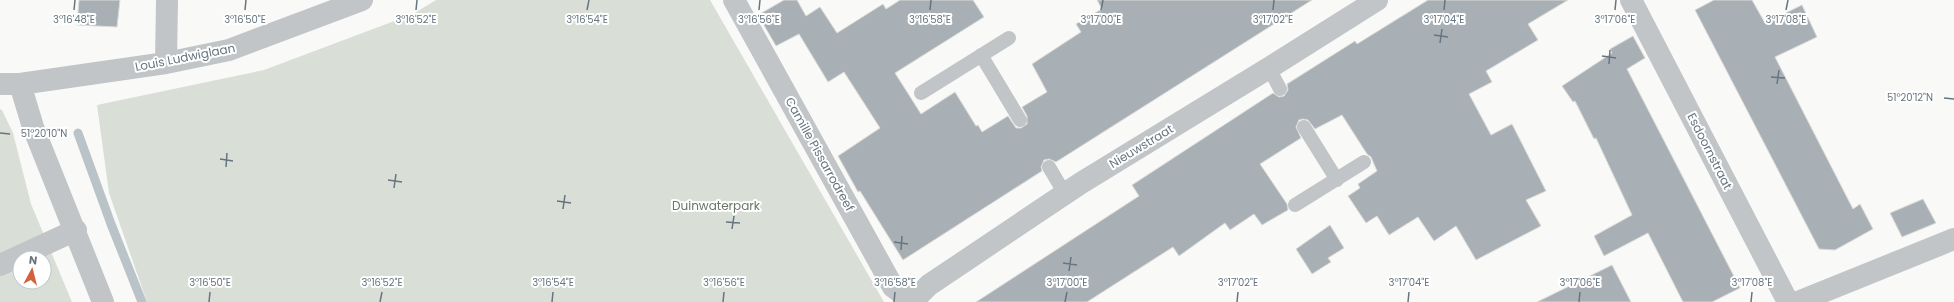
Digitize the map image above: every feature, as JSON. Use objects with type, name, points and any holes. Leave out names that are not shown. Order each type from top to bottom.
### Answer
[{"type":"street","points":[[166,63],[167,0]]},
{"type":"street","name":"Louis Ludwiglaan","points":[[10,84],[166,63],[229,50],[362,0]]},
{"type":"street","name":"Camille Pissarrodreef","points":[[734,0],[893,287],[912,302]]},
{"type":"street","name":"Nieuwstraat","points":[[912,302],[929,285],[1065,194],[1377,0]]},
{"type":"street","name":"Esdoornstraat","points":[[1631,0],[1798,302],[1954,239]]},
{"type":"street","points":[[10,84],[33,127],[76,230],[103,302]]},
{"type":"street","points":[[0,265],[76,230]]},
{"type":"lane","points":[[921,93],[1009,38]]},
{"type":"lane","points":[[981,55],[1020,120]]},
{"type":"lane","points":[[1269,68],[1280,89]]},
{"type":"lane","points":[[1304,127],[1337,180]]},
{"type":"lane","points":[[1295,204],[1337,180],[1364,162]]},
{"type":"lane","points":[[1049,167],[1065,194]]},
{"type":"green space","name":"Duinwaterpark","points":[[436,0],[710,0],[884,302],[147,302],[109,193],[97,105],[264,70],[413,14]]},
{"type":"green space","points":[[0,109],[2,110],[13,133],[31,204],[50,250],[12,250],[12,290],[52,290],[52,254],[72,302],[0,302]]},
{"type":"building","points":[[79,0],[120,0],[117,27],[77,25]]},
{"type":"building","points":[[784,0],[797,0],[806,16],[820,7],[837,33],[883,4],[886,9],[900,0],[973,0],[984,17],[895,73],[921,114],[955,92],[976,126],[978,125],[982,132],[1008,116],[1016,128],[1021,128],[1027,124],[1027,116],[1022,107],[1047,92],[1032,64],[1081,32],[1076,24],[1102,9],[1097,0],[1312,0],[1056,162],[1049,159],[1044,160],[1041,167],[1042,171],[903,260],[860,191],[858,192],[838,156],[880,128],[844,72],[828,82],[799,34],[776,46],[758,15]]},
{"type":"building","points":[[1428,0],[1568,0],[1528,24],[1538,40],[1486,71],[1492,82],[1469,94],[1491,135],[1512,124],[1546,191],[1526,200],[1541,226],[1476,260],[1456,226],[1434,241],[1418,217],[1389,235],[1377,216],[1366,223],[1348,196],[1360,188],[1358,184],[1377,171],[1371,157],[1367,154],[1342,115],[1315,129],[1308,120],[1303,119],[1299,120],[1296,127],[1301,138],[1260,164],[1287,204],[1288,210],[1262,225],[1254,214],[1230,230],[1225,223],[1179,256],[1173,247],[1087,302],[976,302],[1139,196],[1132,185],[1273,93],[1279,97],[1284,96],[1288,90],[1287,84],[1355,41],[1357,44]]},
{"type":"building","points":[[1714,0],[1752,0],[1765,23],[1802,5],[1817,37],[1775,57],[1853,209],[1860,204],[1873,229],[1835,250],[1819,249],[1695,10]]},
{"type":"building","points":[[1633,36],[1645,58],[1627,69],[1740,288],[1712,302],[1683,302],[1648,233],[1604,256],[1594,236],[1632,215],[1596,138],[1594,139],[1575,101],[1573,102],[1562,86],[1612,53],[1610,49]]},
{"type":"building","points":[[1923,199],[1936,223],[1902,237],[1890,213]]},
{"type":"building","points":[[1330,225],[1344,248],[1328,258],[1331,262],[1312,274],[1296,249]]},
{"type":"building","points":[[1612,265],[1631,302],[1537,302]]},
{"type":"waterway","points":[[78,133],[111,224],[142,302]]}]
